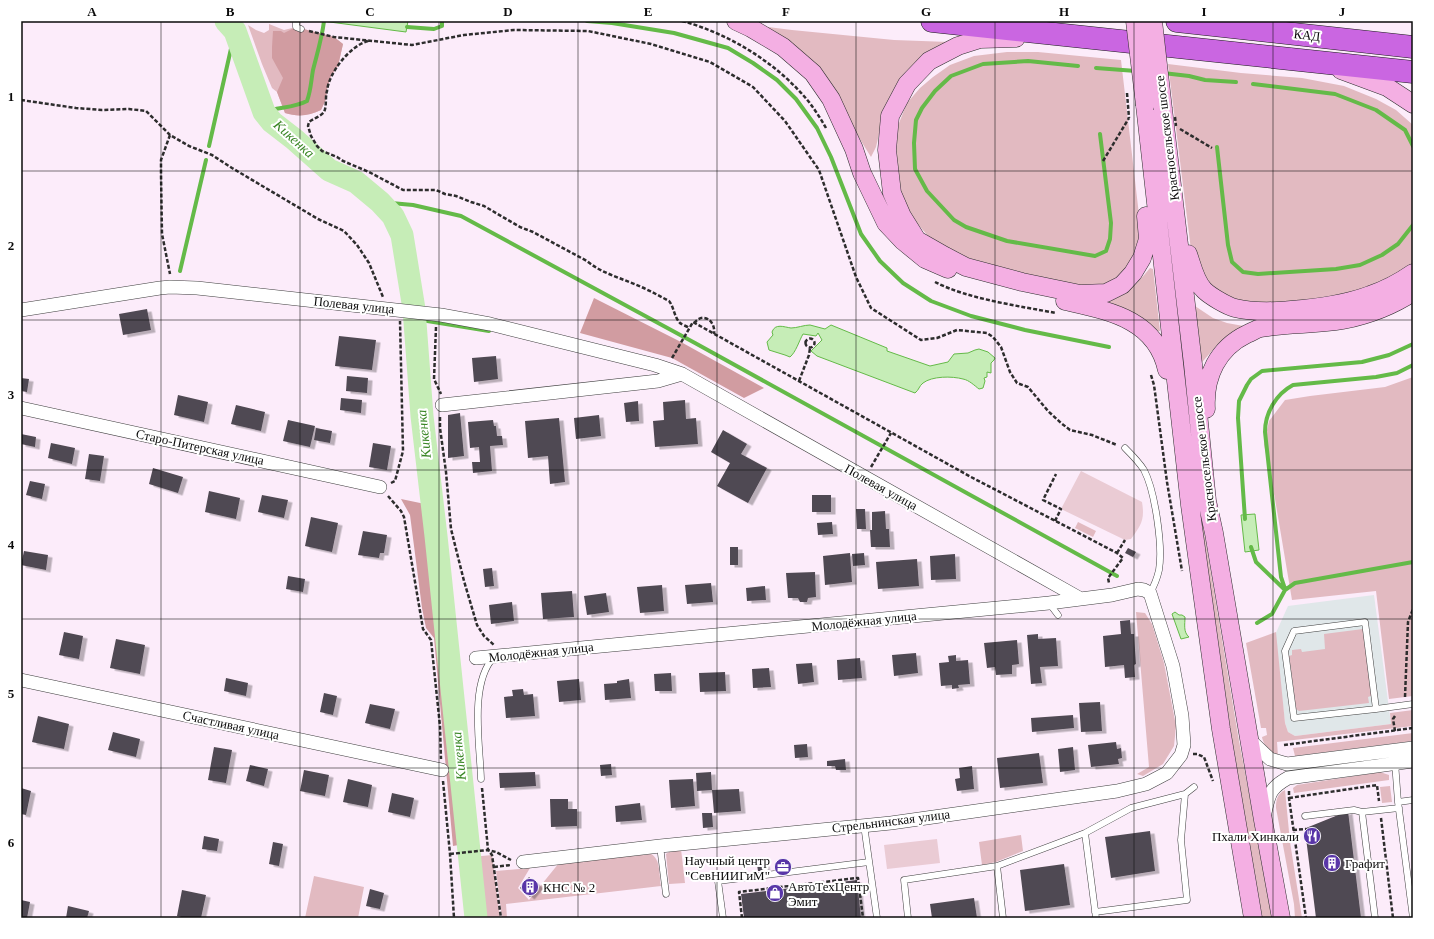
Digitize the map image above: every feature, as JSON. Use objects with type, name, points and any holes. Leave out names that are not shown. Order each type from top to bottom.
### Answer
[{"type":"highway","points":[[932,21],[1413,72]]},
{"type":"highway","name":"КАД","points":[[1177,21],[1413,47]]},
{"type":"main road","points":[[736,21],[783,47],[812,73],[831,99],[854,149],[862,173],[886,223],[903,241],[924,259],[956,273],[983,282],[1091,307],[1118,316],[1141,327],[1153,339],[1161,351],[1166,366],[1175,418],[1182,439]]},
{"type":"main road","name":"Красносельское шоссе","points":[[1135,21],[1182,439],[1221,729],[1253,918]]},
{"type":"main road","name":"Красносельское шоссе","points":[[1154,21],[1207,501],[1214,533],[1263,820],[1282,918]]},
{"type":"main road","points":[[1091,37],[980,39],[958,46],[929,61],[907,84],[890,116],[887,150],[888,172],[892,193],[902,216],[917,240],[966,267],[1022,282],[1080,294],[1106,293],[1122,285],[1133,273],[1142,258],[1148,239],[1145,202],[1148,131]]},
{"type":"main road","points":[[1318,62],[1358,75],[1387,87],[1413,104]]},
{"type":"main road","points":[[1168,150],[1181,204],[1187,252],[1198,282],[1203,289],[1212,296],[1234,307],[1253,311],[1287,310],[1338,304],[1370,296],[1400,282],[1413,273]]},
{"type":"main road","points":[[1214,533],[1206,400],[1209,380],[1216,360],[1228,346],[1241,337],[1260,328],[1343,320],[1373,312],[1393,304],[1413,292]]},
{"type":"street","name":"Полевая улица","points":[[21,310],[170,287],[197,288],[398,313],[426,313],[441,315],[490,324],[655,364],[682,374],[1081,599]]},
{"type":"street","points":[[442,405],[658,381],[682,374]]},
{"type":"street","name":"Старо-Питерская улица","points":[[21,408],[385,488]]},
{"type":"street","name":"Молодёжная улица","points":[[476,658],[1049,603],[1112,595],[1138,589],[1150,593]]},
{"type":"street","name":"Стрельнинская улица","points":[[521,863],[660,846],[891,823],[1117,791],[1146,784],[1167,773],[1181,755],[1184,742],[1182,716],[1173,666],[1150,593]]},
{"type":"street","name":"Счастливая улица","points":[[21,680],[442,770]]},
{"type":"street","points":[[1250,740],[1270,759],[1286,764],[1395,757],[1413,761]]},
{"type":"street","points":[[1263,820],[1269,797],[1273,789],[1288,778],[1395,757],[1413,748]]},
{"type":"lane","points":[[296,21],[296,27],[301,29]]},
{"type":"lane","points":[[1125,448],[1143,468],[1147,477],[1157,522],[1160,555],[1159,570],[1150,593]]},
{"type":"lane","points":[[1049,603],[1058,616]]},
{"type":"lane","points":[[1376,709],[1365,622],[1294,631],[1285,651],[1294,718],[1376,709],[1413,704]]},
{"type":"lane","points":[[482,779],[478,698],[482,678],[490,661],[495,656]]},
{"type":"lane","points":[[1395,757],[1399,805],[1413,918]]},
{"type":"lane","points":[[908,918],[904,880],[997,866],[1085,833],[1131,808],[1185,794],[1194,787]]},
{"type":"lane","points":[[1085,833],[1096,915],[1187,900],[1181,840],[1185,794]]},
{"type":"lane","points":[[1305,816],[1354,810],[1362,812],[1399,805],[1413,800]]},
{"type":"lane","points":[[1362,812],[1375,918]]},
{"type":"lane","points":[[864,825],[877,918]]},
{"type":"lane","points":[[660,846],[666,894]]},
{"type":"lane","points":[[724,918],[718,881],[869,862]]},
{"type":"lane","points":[[997,866],[1003,918]]},
{"type":"path","points":[[682,21],[698,25],[732,40],[785,76],[809,102],[827,128]]},
{"type":"path","points":[[318,33],[334,37],[412,45],[464,36],[514,30],[588,31],[651,44],[710,62],[753,87],[785,121],[820,170],[856,277],[871,308],[921,340],[937,338],[957,330],[987,333],[993,337],[1001,347],[1010,372],[1017,383],[1028,387],[1048,411],[1061,423],[1070,430],[1092,435],[1125,448]]},
{"type":"path","points":[[371,40],[361,43],[345,56],[331,76],[327,89],[326,108],[323,114],[309,122],[308,126],[312,136],[317,146],[322,151],[337,157],[342,162],[369,172],[403,190],[436,190],[484,206],[520,227],[533,232],[587,261],[593,266],[669,301],[672,304],[674,312],[680,323],[689,329]]},
{"type":"path","points":[[21,100],[76,108],[102,110],[129,109],[146,112],[170,135],[189,146],[212,155],[318,219],[344,231],[357,245],[369,263],[380,286],[398,313],[403,451],[395,481],[385,488],[404,517],[423,629],[431,640],[440,726],[442,770],[454,918]]},
{"type":"path","points":[[1103,162],[1129,118]]},
{"type":"path","points":[[1176,126],[1212,148]]},
{"type":"path","points":[[170,135],[161,160],[162,234],[170,271],[170,287]]},
{"type":"path","points":[[932,280],[966,293],[998,302],[1059,314]]},
{"type":"path","points":[[441,315],[436,328],[434,379],[442,399],[440,428],[449,511],[454,544],[477,625],[480,632],[489,640]]},
{"type":"path","points":[[670,361],[693,322],[694,323],[701,318],[707,318],[714,326],[714,334]]},
{"type":"path","points":[[694,323],[978,481],[1117,553],[1123,558],[1108,578]]},
{"type":"path","points":[[799,381],[809,355],[810,348]]},
{"type":"path","points":[[1150,370],[1154,385],[1183,572]]},
{"type":"path","points":[[869,470],[891,433]]},
{"type":"path","points":[[1055,521],[1061,509],[1043,500],[1056,474]]},
{"type":"path","points":[[1117,553],[1125,540]]},
{"type":"path","points":[[1404,698],[1408,622],[1413,609]]},
{"type":"path","points":[[1395,731],[1394,719],[1396,712]]},
{"type":"path","points":[[1284,745],[1413,728]]},
{"type":"path","points":[[1197,754],[1204,757],[1213,781]]},
{"type":"path","points":[[482,779],[488,850],[492,855],[501,918]]},
{"type":"path","points":[[1290,785],[1289,798],[1306,918]]},
{"type":"path","points":[[1289,798],[1377,785],[1379,805]]},
{"type":"path","points":[[1380,814],[1394,918]]},
{"type":"path","points":[[1293,830],[1306,829]]},
{"type":"path","points":[[450,854],[488,850],[521,863]]},
{"type":"path","points":[[494,867],[521,863]]},
{"type":"path","points":[[742,918],[739,892],[858,878],[863,918]]},
{"type":"shaded area","points":[[322,21],[408,21],[406,32]]},
{"type":"shaded area","points":[[269,24],[284,30],[296,27],[334,37],[343,44],[338,66],[331,76],[326,99],[321,110],[312,114],[303,115],[285,113],[277,92],[272,88],[248,25],[264,33],[269,30]]},
{"type":"shaded area","points":[[753,25],[894,40],[949,42],[884,112],[876,147],[871,157],[843,112]]},
{"type":"shaded area","points":[[296,27],[334,37],[343,44],[338,66],[331,76],[326,99],[321,110],[312,114],[294,115],[285,113],[277,92],[283,78],[272,58],[273,31],[281,31],[284,33]]},
{"type":"shaded area","points":[[1007,52],[1038,52],[1121,60],[1141,232],[1134,261],[1114,282],[1094,287],[1079,286],[1045,279],[961,257],[928,236],[910,215],[897,184],[895,133],[907,103],[920,88],[950,65],[974,56]]},
{"type":"shaded area","points":[[1168,64],[1241,73],[1302,78],[1344,86],[1376,99],[1396,110],[1413,125],[1413,266],[1372,292],[1305,303],[1237,303],[1205,281],[1191,250]]},
{"type":"shaded area","points":[[1150,268],[1153,269],[1160,331],[1155,332],[1103,303],[1124,294]]},
{"type":"shaded area","points":[[594,298],[681,342],[764,388],[744,398],[672,358],[580,333]]},
{"type":"shaded area","points":[[1192,304],[1213,318],[1227,323],[1249,327],[1227,337],[1218,344],[1197,368]]},
{"type":"shaded area","points":[[411,324],[418,325],[420,331],[425,421],[466,800],[470,849],[464,857],[462,818],[409,327]]},
{"type":"shaded area","points":[[810,325],[825,329],[831,325],[887,348],[887,351],[930,366],[948,362],[954,354],[968,353],[979,349],[988,352],[995,358],[991,363],[991,373],[987,372],[987,377],[984,378],[985,381],[983,388],[979,389],[963,379],[942,377],[927,381],[922,384],[915,393],[817,356],[811,351],[822,340],[818,333],[816,336],[803,334],[796,349],[790,357],[769,350],[767,342],[773,335],[772,332],[775,327],[780,326],[793,328]]},
{"type":"shaded area","points":[[1413,377],[1413,696],[1389,699],[1376,591],[1292,600],[1264,444],[1269,421],[1285,400],[1385,387]]},
{"type":"shaded area","points":[[1191,454],[1239,741],[1273,918],[1262,918],[1232,746]]},
{"type":"shaded area","points":[[1081,471],[1142,502],[1143,513],[1141,522],[1131,539],[1125,540],[1061,509]]},
{"type":"shaded area","points":[[401,499],[425,504],[443,632],[464,844],[453,846],[434,638],[426,628],[410,515]]},
{"type":"shaded area","points":[[1255,514],[1259,550],[1245,552],[1241,515]]},
{"type":"shaded area","points":[[1078,522],[1096,531],[1093,537],[1075,528]]},
{"type":"shaded area","points":[[1374,595],[1391,724],[1295,736],[1288,732],[1285,723],[1275,635],[1288,606]]},
{"type":"shaded area","points":[[1136,612],[1145,613],[1152,624],[1164,663],[1176,726],[1174,746],[1163,764],[1143,776],[1137,774],[1149,767]]},
{"type":"shaded area","points":[[1175,612],[1185,617],[1185,630],[1189,637],[1181,639],[1172,614]]},
{"type":"shaded area","points":[[1363,629],[1373,695],[1368,697],[1369,703],[1299,711],[1296,709],[1289,656],[1292,655],[1292,650],[1301,649],[1302,652],[1325,649],[1324,634]]},
{"type":"shaded area","points":[[1276,632],[1285,723],[1288,732],[1295,736],[1391,724],[1390,713],[1413,710],[1413,726],[1277,742],[1278,756],[1272,753],[1265,746],[1262,737],[1267,735],[1266,728],[1261,728],[1246,643]]},
{"type":"shaded area","points":[[1413,733],[1413,741],[1295,756],[1293,748]]},
{"type":"shaded area","points":[[1380,772],[1389,775],[1389,780],[1294,793],[1293,788],[1297,785]]},
{"type":"shaded area","points":[[1390,786],[1392,802],[1382,803],[1380,787]]},
{"type":"shaded area","points":[[1285,790],[1290,842],[1302,918],[1295,918],[1294,904],[1276,808],[1276,802],[1280,793]]},
{"type":"shaded area","points":[[1021,835],[1023,851],[996,862],[982,865],[979,842]]},
{"type":"shaded area","points":[[937,839],[940,863],[887,869],[884,845]]},
{"type":"shaded area","points":[[674,849],[681,849],[685,883],[669,884],[666,854]]},
{"type":"shaded area","points":[[651,854],[654,856],[658,864],[661,886],[506,904],[507,918],[502,918],[496,871],[530,868],[518,888],[529,900],[559,863]]},
{"type":"shaded area","points":[[492,855],[500,918],[478,918],[472,857]]},
{"type":"shaded area","points":[[314,876],[364,887],[358,918],[305,918]]},
{"type":"building","points":[[147,309],[151,330],[123,335],[119,314]]},
{"type":"building","points":[[339,336],[376,340],[372,370],[335,366]]},
{"type":"building","points":[[496,356],[498,379],[474,382],[472,358]]},
{"type":"building","points":[[347,376],[368,378],[367,393],[346,391]]},
{"type":"building","points":[[21,378],[29,379],[27,392],[21,391]]},
{"type":"building","points":[[178,395],[208,402],[204,422],[174,415]]},
{"type":"building","points":[[341,398],[362,400],[361,413],[340,410]]},
{"type":"building","points":[[685,400],[686,419],[696,418],[698,444],[655,447],[653,421],[664,420],[663,402]]},
{"type":"building","points":[[638,401],[639,421],[626,422],[624,403]]},
{"type":"building","points":[[236,405],[265,412],[261,431],[231,424]]},
{"type":"building","points":[[460,413],[464,456],[448,458],[448,415]]},
{"type":"building","points":[[599,415],[601,436],[576,439],[574,418]]},
{"type":"building","points":[[559,418],[565,482],[550,484],[548,456],[528,458],[525,421]]},
{"type":"building","points":[[288,420],[315,426],[310,447],[283,441]]},
{"type":"building","points":[[493,420],[494,426],[496,426],[497,436],[502,436],[503,445],[490,446],[492,471],[473,473],[472,462],[480,462],[479,447],[470,448],[468,422]]},
{"type":"building","points":[[316,428],[332,431],[330,443],[314,440]]},
{"type":"building","points":[[723,430],[747,444],[741,454],[767,468],[748,503],[717,486],[730,463],[711,452]]},
{"type":"building","points":[[21,434],[36,437],[35,447],[21,444]]},
{"type":"building","points":[[51,443],[75,448],[72,464],[48,458]]},
{"type":"building","points":[[373,443],[391,446],[387,470],[369,467]]},
{"type":"building","points":[[89,454],[104,456],[100,481],[85,479]]},
{"type":"building","points":[[153,468],[183,477],[178,493],[149,484]]},
{"type":"building","points":[[30,481],[45,484],[42,499],[26,495]]},
{"type":"building","points":[[209,491],[240,498],[236,519],[205,512]]},
{"type":"building","points":[[262,495],[288,500],[284,518],[258,512]]},
{"type":"building","points":[[812,495],[831,495],[831,512],[812,512]]},
{"type":"building","points":[[856,509],[865,509],[866,529],[857,529]]},
{"type":"building","points":[[885,511],[886,529],[889,529],[890,547],[871,547],[870,530],[872,530],[872,512]]},
{"type":"building","points":[[311,517],[338,523],[332,552],[305,546]]},
{"type":"building","points":[[832,522],[833,534],[818,535],[817,523]]},
{"type":"building","points":[[363,531],[387,535],[384,553],[380,553],[379,558],[358,555]]},
{"type":"building","points":[[730,547],[738,547],[738,565],[730,565]]},
{"type":"building","points":[[1128,548],[1136,552],[1133,557],[1125,553]]},
{"type":"building","points":[[24,551],[48,555],[46,570],[21,565]]},
{"type":"building","points":[[850,553],[852,582],[825,585],[823,556]]},
{"type":"building","points":[[864,553],[865,565],[853,566],[852,554]]},
{"type":"building","points":[[955,554],[956,579],[931,580],[930,556]]},
{"type":"building","points":[[917,559],[919,586],[878,589],[876,562]]},
{"type":"building","points":[[492,568],[494,586],[485,587],[483,569]]},
{"type":"building","points":[[815,572],[816,597],[808,598],[807,602],[800,602],[798,598],[788,598],[786,573]]},
{"type":"building","points":[[288,576],[305,579],[303,592],[286,589]]},
{"type":"building","points":[[711,583],[713,602],[687,604],[685,585]]},
{"type":"building","points":[[662,585],[664,611],[640,613],[637,587]]},
{"type":"building","points":[[765,586],[766,600],[747,601],[746,588]]},
{"type":"building","points":[[572,591],[574,617],[543,619],[541,593]]},
{"type":"building","points":[[606,593],[609,612],[587,615],[584,596]]},
{"type":"building","points":[[512,602],[514,621],[491,624],[489,605]]},
{"type":"building","points":[[1130,620],[1131,634],[1134,634],[1136,664],[1134,665],[1135,677],[1125,678],[1124,665],[1105,667],[1103,636],[1121,634],[1120,621]]},
{"type":"building","points":[[64,632],[83,636],[79,659],[59,655]]},
{"type":"building","points":[[1038,634],[1038,639],[1056,638],[1058,666],[1040,667],[1042,683],[1031,684],[1027,635]]},
{"type":"building","points":[[116,639],[145,645],[140,674],[110,668]]},
{"type":"building","points":[[1017,640],[1019,664],[1012,665],[1012,674],[996,675],[995,667],[987,668],[984,643]]},
{"type":"building","points":[[916,653],[918,673],[894,676],[892,655]]},
{"type":"building","points":[[956,655],[956,661],[968,660],[970,684],[958,685],[959,688],[952,689],[952,685],[941,686],[939,663],[949,662],[948,656]]},
{"type":"building","points":[[860,658],[862,678],[838,680],[837,660]]},
{"type":"building","points":[[812,663],[814,682],[798,684],[796,664]]},
{"type":"building","points":[[769,668],[771,687],[753,688],[752,669]]},
{"type":"building","points":[[725,672],[726,691],[700,692],[699,673]]},
{"type":"building","points":[[671,673],[672,691],[655,691],[654,674]]},
{"type":"building","points":[[226,678],[248,683],[246,696],[224,691]]},
{"type":"building","points":[[579,679],[581,700],[559,702],[557,681]]},
{"type":"building","points":[[629,679],[631,698],[605,700],[604,684],[617,683],[617,681]]},
{"type":"building","points":[[523,689],[524,695],[533,694],[535,716],[506,718],[504,697],[513,696],[512,690]]},
{"type":"building","points":[[324,693],[337,696],[333,715],[320,712]]},
{"type":"building","points":[[1100,702],[1102,731],[1081,732],[1079,703]]},
{"type":"building","points":[[370,704],[395,709],[390,729],[365,723]]},
{"type":"building","points":[[1073,715],[1074,728],[1032,732],[1031,718]]},
{"type":"building","points":[[38,716],[69,724],[64,749],[32,742]]},
{"type":"building","points":[[113,732],[140,739],[136,757],[108,750]]},
{"type":"building","points":[[1116,742],[1117,749],[1121,748],[1122,758],[1118,759],[1119,764],[1091,767],[1088,745]]},
{"type":"building","points":[[807,744],[808,757],[795,758],[794,745]]},
{"type":"building","points":[[214,747],[232,750],[226,783],[208,780]]},
{"type":"building","points":[[1073,747],[1075,770],[1060,772],[1058,749]]},
{"type":"building","points":[[1039,753],[1043,783],[1000,788],[997,758]]},
{"type":"building","points":[[845,759],[846,770],[836,770],[835,766],[827,766],[827,761]]},
{"type":"building","points":[[611,764],[612,775],[601,776],[600,765]]},
{"type":"building","points":[[250,765],[268,769],[264,786],[246,781]]},
{"type":"building","points":[[972,766],[974,789],[957,791],[955,779],[960,778],[959,768]]},
{"type":"building","points":[[304,770],[329,775],[325,796],[300,791]]},
{"type":"building","points":[[535,772],[536,786],[500,788],[499,773]]},
{"type":"building","points":[[711,772],[712,790],[697,791],[696,773]]},
{"type":"building","points":[[348,779],[372,785],[368,807],[343,802]]},
{"type":"building","points":[[693,779],[695,806],[671,808],[669,780]]},
{"type":"building","points":[[21,788],[31,791],[26,815],[21,814]]},
{"type":"building","points":[[739,789],[741,811],[714,813],[712,790]]},
{"type":"building","points":[[392,793],[414,798],[410,817],[388,812]]},
{"type":"building","points":[[550,799],[568,799],[568,809],[577,809],[577,826],[551,827]]},
{"type":"building","points":[[640,803],[642,820],[616,822],[615,806]]},
{"type":"building","name":"Графит","points":[[1348,811],[1361,918],[1316,918],[1305,830],[1306,828]]},
{"type":"building","points":[[702,813],[712,813],[713,827],[703,828]]},
{"type":"building","points":[[1150,831],[1155,871],[1111,878],[1105,837]]},
{"type":"building","points":[[204,836],[219,839],[217,851],[202,849]]},
{"type":"building","points":[[273,842],[283,844],[279,866],[269,864]]},
{"type":"building","points":[[765,864],[766,871],[758,871],[757,865]]},
{"type":"building","points":[[1064,864],[1070,905],[1025,911],[1020,870]]},
{"type":"building","name":"КНС № 2","points":[[529,877],[539,886],[530,897],[520,888]]},
{"type":"building","points":[[857,880],[861,918],[744,918],[741,894]]},
{"type":"building","points":[[370,889],[384,893],[380,909],[366,906]]},
{"type":"building","points":[[182,890],[206,895],[201,918],[186,918],[177,916]]},
{"type":"building","points":[[974,898],[977,918],[932,918],[930,904]]},
{"type":"building","points":[[21,900],[30,902],[27,918],[21,918]]},
{"type":"building","points":[[68,906],[89,911],[87,918],[66,918]]},
{"type":"waterway","name":"Кикенка","points":[[226,21],[235,31],[264,112],[272,122],[329,170],[356,182],[380,202],[393,216],[402,235],[414,309],[422,416],[476,918]]},
{"type":"waterway","points":[[264,112],[297,105],[307,101],[324,21]]},
{"type":"waterway","points":[[407,27],[434,29],[442,26],[442,21]]},
{"type":"waterway","points":[[587,21],[612,23],[674,33],[728,48],[777,80],[796,99],[817,128],[831,157],[861,234],[880,261],[903,283],[931,301],[971,316],[1025,330],[1109,347]]},
{"type":"waterway","points":[[209,146],[235,31]]},
{"type":"waterway","points":[[1078,66],[1028,61],[983,64],[951,76],[935,91],[922,108],[916,120],[914,143],[915,169],[927,191],[954,220],[966,227],[1007,241],[1095,256],[1106,251],[1110,239],[1111,223],[1100,134]]},
{"type":"waterway","points":[[1096,68],[1136,71]]},
{"type":"waterway","points":[[1163,73],[1189,76],[1205,80],[1236,82]]},
{"type":"waterway","points":[[1253,84],[1335,94],[1376,110],[1405,130],[1413,146]]},
{"type":"waterway","points":[[1217,147],[1228,245],[1232,262],[1243,272],[1258,274],[1336,269],[1360,265],[1382,255],[1398,244],[1413,225]]},
{"type":"waterway","points":[[180,271],[206,160]]},
{"type":"waterway","points":[[380,202],[413,205],[461,216],[695,343],[1117,576]]},
{"type":"waterway","points":[[415,319],[489,331]]},
{"type":"waterway","points":[[1245,519],[1238,418],[1239,401],[1251,379],[1262,371],[1362,362],[1389,355],[1413,344]]},
{"type":"waterway","points":[[1285,589],[1281,577],[1265,432],[1269,411],[1281,393],[1293,385],[1376,377],[1397,373],[1413,365]]},
{"type":"waterway","points":[[1251,547],[1256,562],[1285,590]]},
{"type":"waterway","points":[[1257,623],[1272,614],[1285,590],[1295,583],[1413,562]]},
{"type":"place","name":"Пхали Хинкали","points":[[1312,836]]},
{"type":"place","name":"Графит","points":[[1332,863]]},
{"type":"place","name":"Научный центр \"СевНИИГиМ\"","points":[[783,867]]},
{"type":"place","name":"КНС № 2","points":[[530,887]]},
{"type":"place","name":"АвтоТехЦентр Эмит","points":[[775,893]]}]
